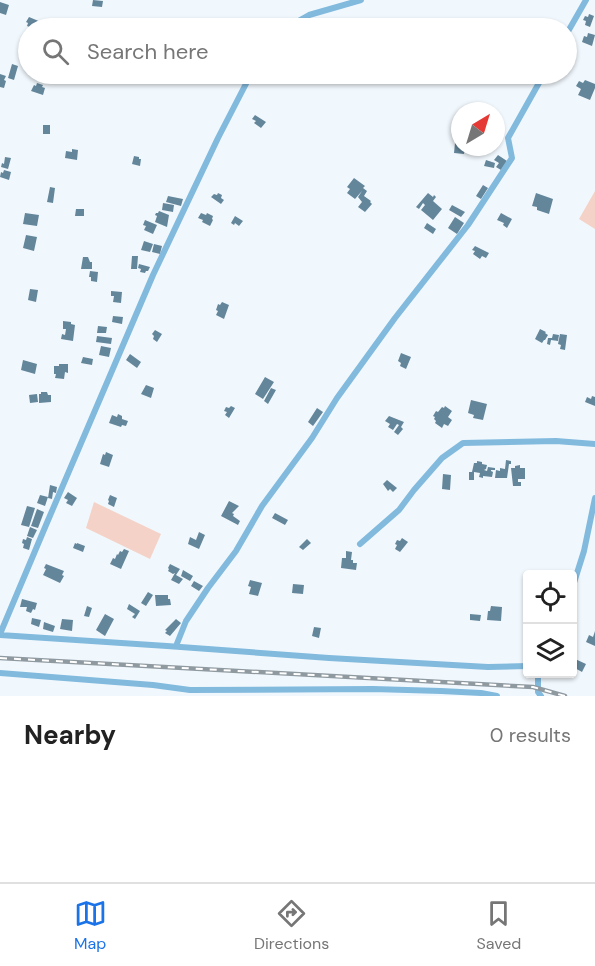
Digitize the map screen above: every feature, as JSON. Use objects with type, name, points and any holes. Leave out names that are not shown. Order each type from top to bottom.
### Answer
[{"type":"street","points":[[304,18],[361,0]]},
{"type":"street","points":[[576,18],[586,0]]},
{"type":"street","points":[[246,84],[153,275],[0,634],[488,668],[523,666]]},
{"type":"street","points":[[176,646],[186,621],[236,551],[262,506],[395,318],[468,225],[512,159],[508,138],[538,84]]},
{"type":"street","points":[[360,544],[399,510],[442,458],[463,443],[556,441],[595,444]]},
{"type":"street","points":[[577,575],[595,498]]},
{"type":"street","points":[[0,673],[190,690],[373,689],[481,693],[497,696]]},
{"type":"street","points":[[537,695],[538,678]]},
{"type":"shaded area","points":[[595,191],[595,229],[579,219]]},
{"type":"shaded area","points":[[94,502],[161,534],[150,559],[86,528]]},
{"type":"building","points":[[93,0],[103,1],[102,7],[92,6]]},
{"type":"building","points":[[0,2],[9,5],[6,15],[0,13]]},
{"type":"building","points":[[589,14],[594,16],[590,27],[585,25],[586,21],[583,20]]},
{"type":"building","points":[[588,33],[595,35],[592,46],[582,42]]},
{"type":"building","points":[[12,64],[18,66],[14,80],[8,78]]},
{"type":"building","points":[[0,74],[6,76],[4,88],[0,87]]},
{"type":"building","points":[[585,80],[595,84],[590,100],[578,95],[581,89],[576,86],[579,81],[583,83]]},
{"type":"building","points":[[37,84],[43,85],[42,87],[45,88],[43,95],[31,91],[34,85]]},
{"type":"building","points":[[255,115],[266,122],[261,128],[252,119]]},
{"type":"building","points":[[43,125],[50,125],[50,134],[43,134]]},
{"type":"building","points":[[72,149],[78,150],[77,160],[65,158],[66,151],[72,152]]},
{"type":"building","points":[[134,156],[141,159],[140,166],[132,164]]},
{"type":"building","points":[[500,156],[507,161],[501,170],[496,167],[499,163],[494,160]]},
{"type":"building","points":[[5,157],[11,158],[8,169],[1,167]]},
{"type":"building","points":[[486,160],[495,163],[494,168],[484,166]]},
{"type":"building","points":[[4,170],[11,172],[9,180],[0,177]]},
{"type":"building","points":[[354,178],[365,186],[363,188],[367,191],[364,196],[372,204],[365,212],[358,207],[362,202],[358,197],[362,191],[355,199],[347,193],[350,189],[347,187]]},
{"type":"building","points":[[483,185],[488,188],[481,199],[476,196]]},
{"type":"building","points":[[50,187],[55,188],[53,203],[47,202]]},
{"type":"building","points":[[218,193],[224,200],[221,204],[211,197]]},
{"type":"building","points":[[428,193],[436,197],[433,201],[442,209],[433,220],[421,210],[425,205],[423,203],[419,209],[416,207]]},
{"type":"building","points":[[536,193],[553,199],[549,214],[532,206]]},
{"type":"building","points":[[168,196],[183,199],[181,206],[166,202]]},
{"type":"building","points":[[163,203],[174,205],[173,212],[162,210]]},
{"type":"building","points":[[452,205],[465,212],[461,217],[449,210]]},
{"type":"building","points":[[76,209],[84,209],[84,216],[75,216]]},
{"type":"building","points":[[159,211],[169,215],[167,227],[155,222],[157,216],[155,215]]},
{"type":"building","points":[[25,213],[39,215],[37,226],[23,224]]},
{"type":"building","points":[[201,213],[213,216],[210,226],[198,218]]},
{"type":"building","points":[[501,213],[512,219],[507,228],[503,225],[504,223],[497,220]]},
{"type":"building","points":[[235,216],[243,221],[239,226],[231,223]]},
{"type":"building","points":[[455,217],[464,223],[457,234],[448,228]]},
{"type":"building","points":[[145,220],[157,225],[153,234],[144,230]]},
{"type":"building","points":[[427,223],[436,229],[433,234],[424,228]]},
{"type":"building","points":[[26,235],[37,237],[34,251],[23,248]]},
{"type":"building","points":[[144,241],[153,244],[150,252],[141,250]]},
{"type":"building","points":[[154,244],[162,246],[160,254],[152,252]]},
{"type":"building","points":[[475,246],[489,253],[486,258],[482,256],[480,259],[473,254],[475,251],[472,250]]},
{"type":"building","points":[[132,256],[138,256],[137,269],[131,269]]},
{"type":"building","points":[[83,257],[88,257],[92,262],[92,269],[81,269]]},
{"type":"building","points":[[139,264],[150,267],[148,271],[140,272]]},
{"type":"building","points":[[90,271],[98,272],[97,282],[91,281]]},
{"type":"building","points":[[30,289],[38,290],[36,302],[28,300]]},
{"type":"building","points":[[111,291],[122,292],[121,303],[113,302],[114,296],[111,296]]},
{"type":"building","points":[[222,302],[229,305],[224,319],[216,315],[218,304]]},
{"type":"building","points":[[113,316],[123,317],[122,324],[112,322]]},
{"type":"building","points":[[63,321],[75,325],[73,341],[61,339],[66,329],[63,329]]},
{"type":"building","points":[[98,326],[107,327],[106,333],[97,333]]},
{"type":"building","points":[[540,329],[548,335],[542,343],[535,339]]},
{"type":"building","points":[[155,330],[162,334],[157,342],[153,339],[152,334]]},
{"type":"building","points":[[553,334],[559,335],[558,341],[551,340],[550,345],[547,344],[548,338],[552,338]]},
{"type":"building","points":[[560,334],[567,335],[565,350],[560,349],[561,345],[558,344]]},
{"type":"building","points":[[97,336],[112,338],[111,344],[96,342]]},
{"type":"building","points":[[101,346],[111,348],[109,357],[99,355]]},
{"type":"building","points":[[401,353],[411,357],[406,369],[400,366],[401,363],[398,361]]},
{"type":"building","points":[[130,354],[141,362],[137,368],[126,360]]},
{"type":"building","points":[[83,357],[93,359],[92,365],[81,363]]},
{"type":"building","points":[[23,360],[37,364],[35,374],[21,370]]},
{"type":"building","points":[[59,364],[68,364],[68,373],[65,372],[64,379],[55,378],[54,366],[59,366]]},
{"type":"building","points":[[265,377],[274,382],[263,399],[255,394]]},
{"type":"building","points":[[146,385],[154,388],[151,398],[141,394]]},
{"type":"building","points":[[271,388],[276,390],[268,404],[264,401]]},
{"type":"building","points":[[41,392],[51,395],[51,402],[39,403]]},
{"type":"building","points":[[37,394],[38,402],[30,403],[29,395]]},
{"type":"building","points":[[592,396],[595,397],[595,406],[585,402],[587,397],[591,399]]},
{"type":"building","points":[[471,400],[487,404],[483,420],[473,418],[474,415],[468,413]]},
{"type":"building","points":[[445,406],[452,411],[448,417],[452,420],[448,426],[444,424],[442,428],[435,423],[433,416],[436,411],[438,412]]},
{"type":"building","points":[[226,407],[235,408],[229,418],[225,415],[227,412],[224,411]]},
{"type":"building","points":[[317,408],[323,412],[313,426],[308,422]]},
{"type":"building","points":[[118,414],[122,416],[122,419],[128,421],[126,426],[121,427],[109,423],[112,415],[117,417]]},
{"type":"building","points":[[389,416],[404,422],[401,427],[403,429],[398,435],[394,432],[399,425],[397,424],[393,430],[385,421]]},
{"type":"building","points":[[106,452],[113,455],[109,467],[100,464]]},
{"type":"building","points":[[506,460],[511,461],[507,478],[495,478],[496,470],[505,469]]},
{"type":"building","points":[[477,461],[487,465],[484,470],[487,471],[488,467],[495,468],[491,470],[492,477],[479,477],[480,473],[474,472],[474,480],[469,480],[469,472],[472,472],[474,463]]},
{"type":"building","points":[[520,465],[520,468],[525,468],[525,479],[518,479],[521,486],[513,486],[511,468]]},
{"type":"building","points":[[443,474],[451,475],[450,490],[442,489]]},
{"type":"building","points":[[387,480],[397,488],[393,492],[390,489],[388,491],[383,484]]},
{"type":"building","points":[[50,485],[57,487],[52,499],[48,498]]},
{"type":"building","points":[[68,492],[77,498],[72,506],[66,503],[68,500],[64,498]]},
{"type":"building","points":[[40,495],[48,497],[45,506],[37,503]]},
{"type":"building","points":[[110,495],[117,498],[114,507],[108,504]]},
{"type":"building","points":[[229,501],[239,506],[232,513],[240,521],[238,525],[221,516]]},
{"type":"building","points":[[27,506],[35,508],[29,527],[21,525]]},
{"type":"building","points":[[37,509],[44,512],[38,528],[31,526]]},
{"type":"building","points":[[275,513],[288,520],[285,525],[272,518]]},
{"type":"building","points":[[30,527],[37,530],[33,538],[27,536]]},
{"type":"building","points":[[199,532],[205,535],[199,549],[188,544],[190,537],[196,540]]},
{"type":"building","points":[[27,537],[32,539],[29,550],[23,548],[22,543]]},
{"type":"building","points":[[402,538],[408,542],[400,552],[395,549],[397,545],[395,544]]},
{"type":"building","points":[[307,539],[311,543],[303,550],[299,547]]},
{"type":"building","points":[[75,543],[85,546],[83,552],[73,548]]},
{"type":"building","points":[[124,549],[129,551],[121,569],[110,564],[113,558],[115,559],[117,554]]},
{"type":"building","points":[[346,551],[352,552],[351,560],[357,563],[356,570],[341,568],[342,558],[346,558]]},
{"type":"building","points":[[46,564],[64,571],[60,583],[43,575]]},
{"type":"building","points":[[170,564],[180,569],[176,575],[183,579],[179,584],[171,580],[175,573],[168,571]]},
{"type":"building","points":[[183,570],[193,576],[190,581],[181,576]]},
{"type":"building","points":[[250,580],[262,583],[258,596],[249,594]]},
{"type":"building","points":[[194,581],[203,586],[199,591],[191,586]]},
{"type":"building","points":[[293,584],[304,585],[303,594],[292,593]]},
{"type":"building","points":[[148,592],[153,595],[146,606],[141,603]]},
{"type":"building","points":[[155,595],[168,595],[171,605],[156,606]]},
{"type":"building","points":[[22,599],[37,603],[35,610],[33,609],[31,613],[26,611],[27,607],[20,607]]},
{"type":"building","points":[[129,604],[140,611],[135,619],[132,617],[135,614],[127,609]]},
{"type":"building","points":[[87,606],[92,608],[89,617],[84,616]]},
{"type":"building","points":[[491,606],[502,607],[501,621],[487,620]]},
{"type":"building","points":[[105,614],[114,619],[105,636],[96,630]]},
{"type":"building","points":[[470,614],[481,615],[480,621],[470,620]]},
{"type":"building","points":[[32,618],[41,620],[39,627],[31,624]]},
{"type":"building","points":[[62,619],[73,620],[72,631],[60,629]]},
{"type":"building","points":[[176,619],[181,623],[170,636],[165,633],[167,631],[165,630]]},
{"type":"building","points":[[44,622],[55,626],[53,632],[43,629]]},
{"type":"building","points":[[314,627],[321,628],[319,638],[312,636]]},
{"type":"building","points":[[595,631],[595,646],[586,642],[589,635],[593,637]]},
{"type":"building","points":[[577,660],[586,664],[582,672],[577,669]]},
{"type":"railway","points":[[0,658],[533,687],[565,696]]}]
